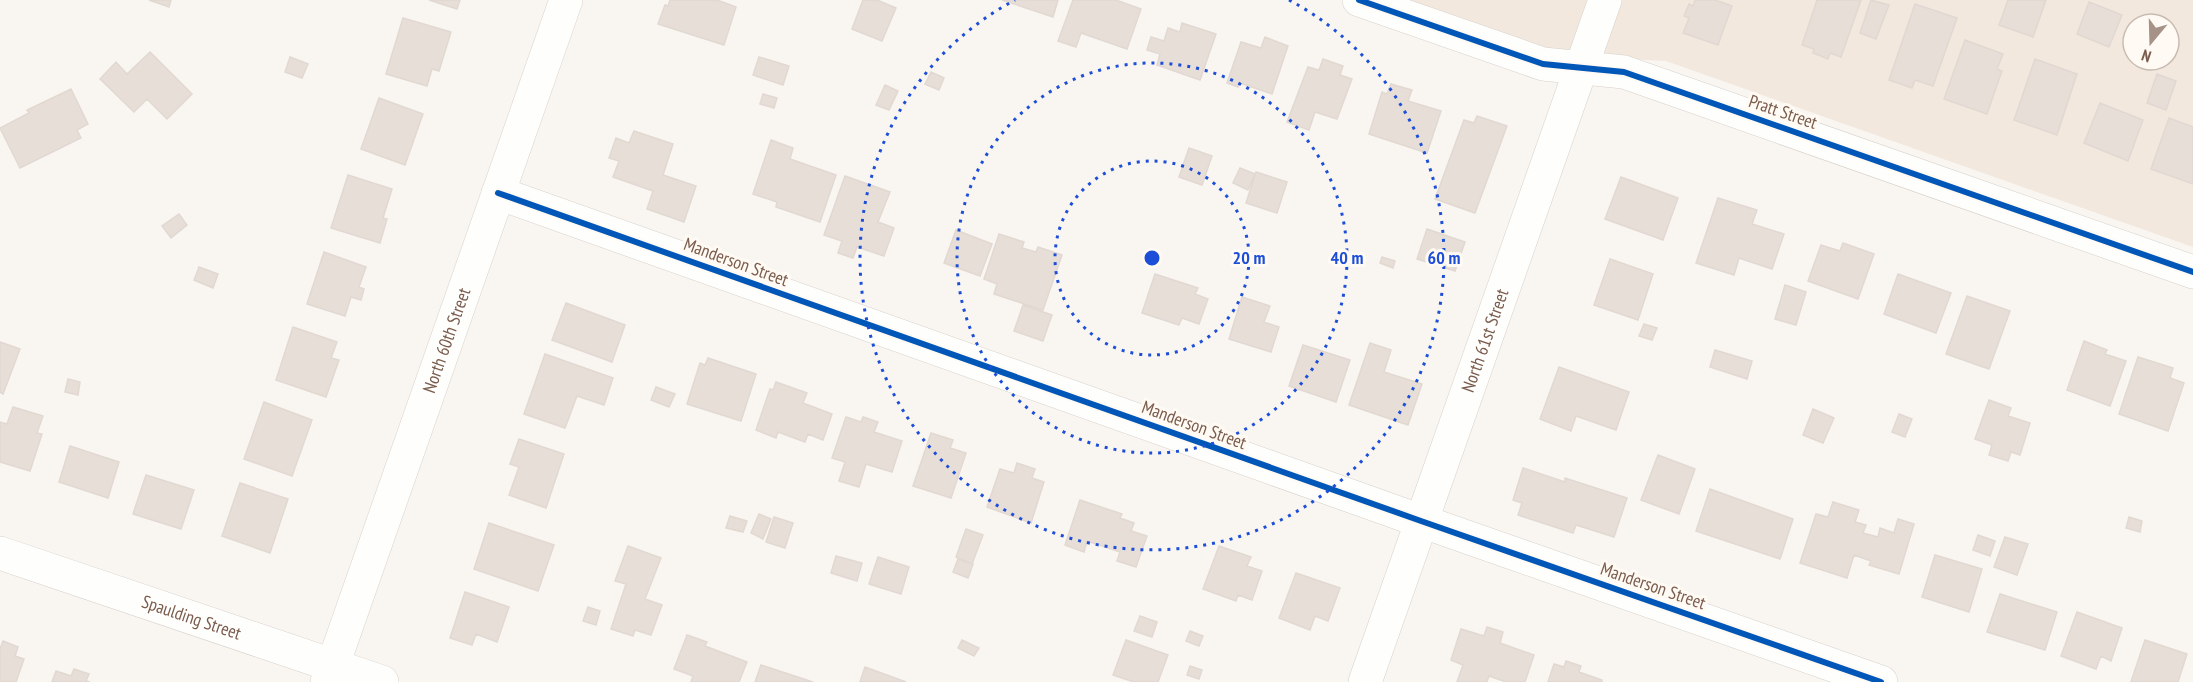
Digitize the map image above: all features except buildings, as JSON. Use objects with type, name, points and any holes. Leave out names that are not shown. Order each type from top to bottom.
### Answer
[{"type":"street","name":"North 60th Street","points":[[330,674],[566,0]]},
{"type":"street","name":"Pratt Street","points":[[1359,0],[1544,64],[1624,72],[2193,272]]},
{"type":"street","name":"North 61st Street","points":[[1365,682],[1605,0]]},
{"type":"street","name":"Manderson Street","points":[[498,193],[1881,682]]},
{"type":"street","name":"Spaulding Street","points":[[0,553],[330,674],[382,682]]},
{"type":"shaded area","points":[[1394,0],[2193,0],[2193,247],[1666,61],[1544,55]]},
{"type":"cycle path","points":[[1359,0],[1543,64],[1624,72],[2193,272]]},
{"type":"cycle path","points":[[498,193],[1881,682]]}]
